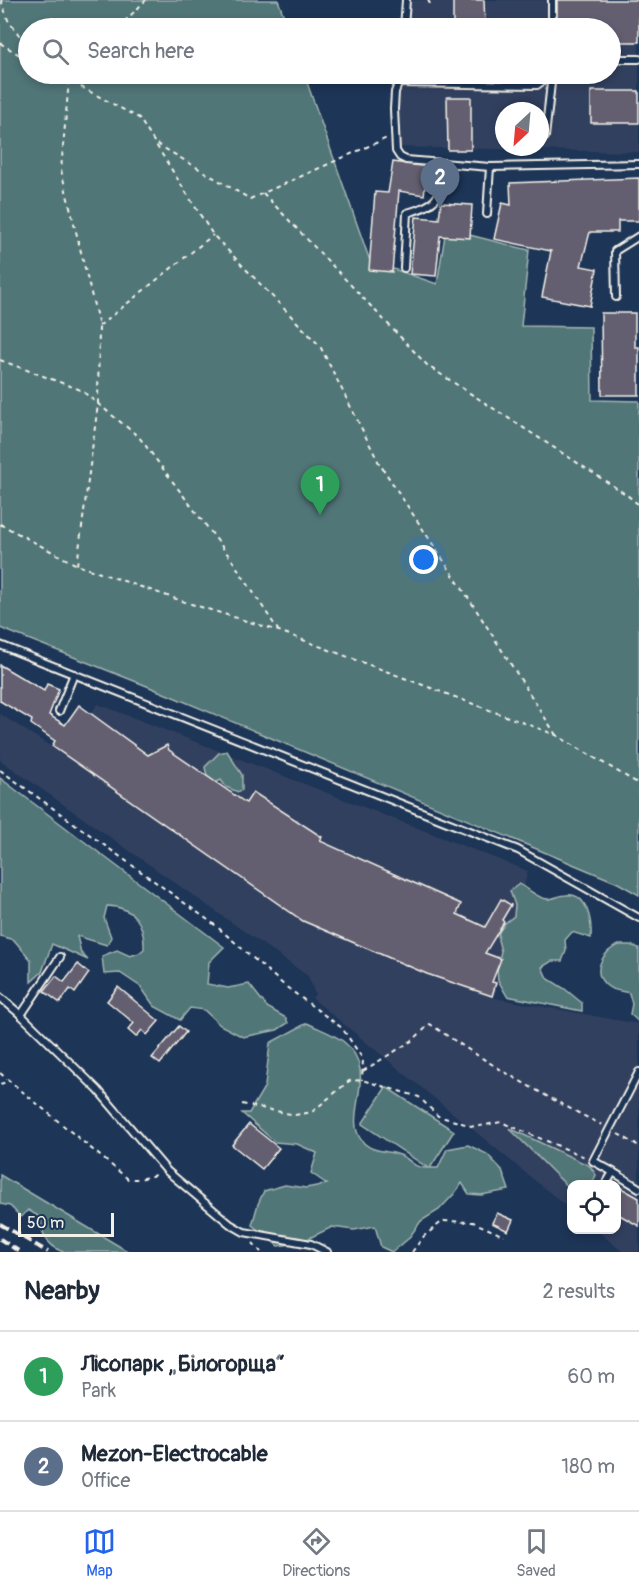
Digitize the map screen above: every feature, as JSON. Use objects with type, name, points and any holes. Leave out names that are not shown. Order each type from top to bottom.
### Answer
[{"type":"lane","points":[[404,18],[405,0]]},
{"type":"lane","points":[[552,0],[552,18]]},
{"type":"lane","points":[[621,59],[639,59]]},
{"type":"lane","points":[[399,84],[396,92],[396,151],[406,160],[490,167],[639,164]]},
{"type":"lane","points":[[491,84],[538,84]]},
{"type":"lane","points":[[549,102],[551,84]]},
{"type":"lane","points":[[404,268],[407,213],[428,207],[441,193],[444,163]]},
{"type":"lane","points":[[487,214],[490,167]]},
{"type":"lane","points":[[616,297],[615,251],[639,236]]},
{"type":"lane","points":[[0,645],[518,850],[639,918]]},
{"type":"lane","points":[[59,711],[74,674]]},
{"type":"lane","points":[[21,1014],[60,957]]},
{"type":"lane","points":[[0,998],[21,1014],[98,1090],[167,1171],[230,1224],[244,1232],[311,1244],[327,1252]]},
{"type":"lane","points":[[639,1072],[593,1161],[639,1188]]},
{"type":"lane","points":[[609,1180],[613,1172]]},
{"type":"path","points":[[2,0],[8,20],[18,34]]},
{"type":"path","points":[[128,18],[146,0]]},
{"type":"path","points":[[429,0],[432,8]]},
{"type":"path","points":[[0,43],[18,54]]},
{"type":"path","points":[[69,84],[61,170],[99,326],[98,404],[77,566]]},
{"type":"path","points":[[76,84],[140,118],[213,235],[320,346],[379,463],[556,735]]},
{"type":"path","points":[[155,143],[250,199],[395,134]]},
{"type":"path","points":[[263,193],[428,366],[639,505]]},
{"type":"path","points":[[99,326],[213,235]]},
{"type":"path","points":[[0,360],[81,390],[139,437],[232,560],[279,631]]},
{"type":"path","points":[[0,524],[77,566],[279,631],[556,735],[639,783]]},
{"type":"path","points":[[0,770],[215,925],[285,986],[342,1028],[363,1059],[362,1080]]},
{"type":"path","points":[[362,1072],[413,1040],[430,1024],[474,1055],[542,1095],[639,1146]]},
{"type":"path","points":[[0,1073],[128,1179],[152,1177],[167,1171]]},
{"type":"path","points":[[242,1104],[295,1115],[312,1112],[348,1081],[362,1080],[419,1097],[438,1116],[475,1127],[501,1122],[593,1161]]},
{"type":"path","points":[[0,1084],[10,1081]]},
{"type":"path","points":[[412,1252],[424,1236],[443,1221],[473,1222],[504,1236]]},
{"type":"shaded area","points":[[409,0],[639,0],[639,152],[549,150],[549,102],[495,102],[495,149],[394,147],[401,84],[621,84],[621,18],[407,18]]},
{"type":"shaded area","points":[[98,704],[528,871],[494,998],[639,1024],[639,1252],[623,1252],[601,1234],[621,1234],[621,1180],[567,1180],[567,1207],[312,998],[315,994],[308,976],[0,760],[0,714],[61,753]]},
{"type":"green space","points":[[0,0],[278,0],[284,18],[18,18],[18,84],[308,84],[370,261],[437,284],[446,229],[529,250],[521,326],[591,327],[592,400],[639,401],[639,895],[618,883],[147,686],[0,628]]},
{"type":"green space","points":[[227,751],[242,775],[242,790],[238,792],[226,787],[221,780],[215,783],[208,781],[205,767],[219,753]]},
{"type":"green space","points":[[0,778],[224,947],[209,962],[207,984],[228,988],[249,984],[267,1007],[286,1018],[288,1023],[277,1030],[243,1037],[220,1025],[204,1010],[190,1008],[180,1020],[154,1006],[141,987],[120,973],[104,974],[102,956],[117,950],[130,956],[144,949],[142,931],[136,918],[124,909],[116,907],[107,906],[104,918],[111,937],[107,945],[77,936],[81,953],[88,960],[52,944],[42,972],[31,982],[31,960],[14,940],[0,936]]},
{"type":"green space","points":[[519,884],[544,899],[573,895],[584,903],[591,925],[591,938],[572,932],[565,940],[566,951],[562,961],[552,961],[542,967],[547,978],[582,1003],[582,1011],[507,996],[498,980],[497,969],[501,951],[498,940],[499,932],[514,916],[515,905],[510,891]]},
{"type":"green space","points":[[619,945],[639,948],[639,1022],[630,1014],[632,1004],[629,993],[609,988],[599,975],[599,968],[604,957]]},
{"type":"green space","points":[[307,1023],[340,1039],[355,1054],[360,1080],[357,1131],[366,1145],[400,1155],[415,1165],[428,1168],[362,1124],[386,1087],[454,1131],[430,1168],[438,1168],[447,1149],[468,1145],[487,1154],[502,1170],[509,1190],[481,1195],[469,1194],[462,1183],[439,1210],[421,1221],[408,1239],[392,1252],[381,1247],[375,1226],[354,1230],[332,1227],[299,1243],[278,1246],[252,1225],[264,1191],[285,1185],[306,1188],[327,1184],[311,1173],[317,1153],[297,1144],[275,1142],[242,1113],[249,1113],[265,1086],[270,1043]]},
{"type":"green space","points":[[509,1128],[590,1166],[596,1175],[594,1180],[567,1180],[567,1186]]},
{"type":"green space","points":[[0,1175],[129,1252],[63,1252],[57,1249],[46,1238],[38,1216],[28,1210],[21,1217],[10,1206],[0,1204]]},
{"type":"building","points":[[453,0],[484,0],[485,18],[453,18]]},
{"type":"building","points":[[557,0],[639,0],[639,42],[621,42],[621,18],[557,18]]},
{"type":"building","points":[[591,91],[639,91],[639,123],[591,123]]},
{"type":"building","points":[[447,97],[471,97],[471,150],[448,150]]},
{"type":"building","points":[[393,162],[428,167],[424,195],[399,191],[392,272],[369,270],[375,192],[388,193]]},
{"type":"building","points":[[639,178],[639,221],[618,221],[618,232],[590,232],[581,266],[597,269],[590,306],[542,297],[551,251],[494,239],[502,203],[511,205],[510,183]]},
{"type":"building","points":[[441,203],[472,205],[470,238],[440,236],[436,276],[410,274],[416,217],[439,219]]},
{"type":"building","points":[[601,313],[635,313],[635,347],[639,347],[639,395],[602,395]]},
{"type":"building","points":[[0,665],[44,691],[47,684],[59,689],[49,715],[65,725],[79,705],[148,755],[167,745],[169,750],[246,803],[253,792],[322,837],[320,841],[461,904],[457,914],[485,927],[501,899],[511,905],[502,920],[504,922],[485,953],[501,959],[492,982],[496,983],[492,996],[427,974],[303,921],[52,746],[55,741],[31,724],[32,720],[0,701]]},
{"type":"building","points":[[78,964],[89,973],[75,993],[70,989],[60,1003],[44,991],[56,976],[64,982]]},
{"type":"building","points":[[118,987],[159,1021],[147,1035],[142,1030],[136,1037],[128,1030],[134,1023],[107,1001]]},
{"type":"building","points":[[179,1026],[186,1032],[160,1064],[152,1058]]},
{"type":"building","points":[[249,1124],[279,1148],[262,1169],[232,1145]]},
{"type":"building","points":[[621,1188],[639,1198],[639,1226],[621,1216]]},
{"type":"building","points":[[497,1213],[513,1220],[508,1231],[492,1223]]},
{"type":"railway","points":[[0,1224],[48,1252]]},
{"type":"railway","points":[[0,1239],[20,1252]]},
{"type":"place","name":"Mezon-Electrocable","points":[[440,208]]},
{"type":"place","name":"Лісопарк „Білогорща“","points":[[320,515]]}]
